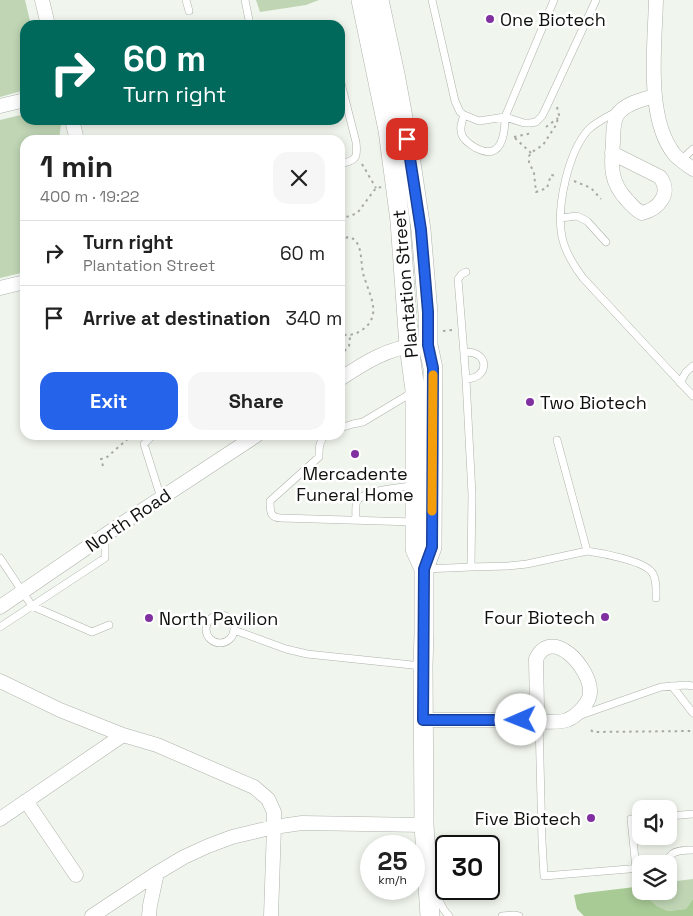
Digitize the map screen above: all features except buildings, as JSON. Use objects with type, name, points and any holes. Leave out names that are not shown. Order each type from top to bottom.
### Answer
[{"type":"main road","name":"Plantation Street","points":[[361,0],[386,122],[400,221],[409,346],[415,390],[415,549],[424,569]]},
{"type":"main road","name":"Plantation Street","points":[[379,0],[410,156],[421,230],[428,312],[428,345],[433,368],[432,547],[424,569],[422,666],[424,825],[430,916]]},
{"type":"street","points":[[42,0],[47,20]]},
{"type":"street","points":[[656,0],[654,72],[656,109],[663,132],[672,149],[681,160],[693,169]]},
{"type":"street","points":[[612,153],[660,177],[664,182],[665,190],[663,198],[656,207],[648,212],[642,213],[637,211],[617,187],[611,168],[612,153],[615,121],[619,113],[635,102],[655,96]]},
{"type":"street","points":[[0,106],[20,101]]},
{"type":"street","points":[[0,288],[20,283]]},
{"type":"street","points":[[345,376],[385,353],[409,346],[428,345]]},
{"type":"street","name":"North Road","points":[[0,607],[249,440]]},
{"type":"street","points":[[423,720],[539,721],[566,720],[583,709],[590,691],[583,669],[570,654],[558,647],[550,646],[540,650],[536,659],[537,708],[530,716],[521,720]]},
{"type":"street","points":[[0,681],[60,710],[123,735],[157,745],[254,787],[268,799],[274,812],[271,916]]},
{"type":"street","points":[[0,819],[123,735]]},
{"type":"street","points":[[26,801],[76,875]]},
{"type":"street","points":[[92,916],[184,857],[213,843],[232,837],[274,826],[313,823],[424,825]]},
{"type":"street","points":[[149,916],[157,873]]},
{"type":"lane","points":[[186,0],[189,11]]},
{"type":"lane","points":[[245,0],[249,20]]},
{"type":"lane","points":[[432,0],[455,101],[460,112],[479,121],[505,117],[524,123],[536,122],[542,116],[596,0]]},
{"type":"lane","points":[[464,115],[461,126],[462,134],[466,141],[486,152],[498,149],[504,134],[505,117],[554,0]]},
{"type":"lane","points":[[627,106],[593,126],[577,148],[563,186],[562,237],[574,266],[583,278],[693,396]]},
{"type":"lane","points":[[345,107],[357,151],[355,158],[345,162]]},
{"type":"lane","points":[[681,160],[693,149]]},
{"type":"lane","points":[[561,218],[577,216],[587,221],[606,242]]},
{"type":"lane","points":[[466,272],[458,279],[466,379],[472,495],[471,567]]},
{"type":"lane","points":[[464,352],[476,353],[482,358],[484,367],[483,372],[479,376],[473,379],[466,379]]},
{"type":"lane","points":[[680,384],[686,372],[693,366]]},
{"type":"lane","points":[[345,426],[363,422],[415,390]]},
{"type":"lane","points":[[148,440],[144,444],[161,498]]},
{"type":"lane","points":[[321,440],[319,457],[270,501],[270,513],[277,518],[416,522]]},
{"type":"lane","points":[[557,440],[587,551]]},
{"type":"lane","points":[[356,520],[356,502],[358,499],[375,492],[416,486]]},
{"type":"lane","points":[[0,627],[105,558],[105,536]]},
{"type":"lane","points":[[424,569],[527,564],[587,551],[638,563],[650,570],[655,583],[656,598]]},
{"type":"lane","points":[[0,558],[32,606],[92,632],[109,624]]},
{"type":"lane","points":[[220,615],[230,619],[234,630],[228,641],[219,643],[211,640],[206,630],[208,622],[220,615]]},
{"type":"lane","points":[[234,630],[286,649],[307,654],[422,666]]},
{"type":"lane","points":[[672,686],[693,713]]},
{"type":"lane","points":[[566,720],[661,687],[693,686]]},
{"type":"lane","points":[[539,721],[544,876],[632,869]]},
{"type":"lane","points":[[677,815],[693,814]]},
{"type":"lane","points":[[671,855],[679,851],[693,850]]},
{"type":"lane","points":[[428,880],[449,916]]},
{"type":"lane","points":[[502,916],[519,916]]},
{"type":"path","points":[[551,99],[559,115],[556,125],[543,145],[531,153],[529,162],[534,173],[536,192],[547,188],[550,174],[558,176]]},
{"type":"path","points":[[504,134],[511,135],[531,153]]},
{"type":"path","points":[[355,158],[364,165],[376,188]]},
{"type":"path","points":[[572,180],[591,188],[601,199]]},
{"type":"path","points":[[345,217],[358,212],[376,188],[386,186]]},
{"type":"path","points":[[345,238],[348,237],[354,239],[358,244],[374,311],[370,323],[362,331],[350,336],[345,335]]},
{"type":"path","points":[[345,350],[348,346],[350,336]]},
{"type":"path","points":[[103,466],[101,459],[106,458],[126,440]]},
{"type":"path","points":[[590,730],[593,732],[693,731]]},
{"type":"shaded area","points":[[0,0],[25,0],[30,20],[20,20],[20,91],[0,97]]},
{"type":"shaded area","points":[[256,0],[319,0],[306,5],[260,12]]},
{"type":"shaded area","points":[[20,115],[20,125],[61,125],[60,135],[20,135],[20,273],[0,278],[0,120]]},
{"type":"shaded area","points":[[693,879],[693,899],[686,909],[668,911],[650,900],[677,900],[677,881]]},
{"type":"shaded area","points":[[632,887],[632,900],[650,900],[668,911],[686,909],[693,899],[693,916],[584,916],[577,909],[574,895]]},
{"type":"slow traffic","points":[[432,511],[433,375]]},
{"type":"place","name":"One Biotech","points":[[490,19]]},
{"type":"place","name":"Two Biotech","points":[[530,402]]},
{"type":"place","name":"Mercadente Funeral Home","points":[[355,454]]},
{"type":"place","name":"Four Biotech","points":[[605,617]]},
{"type":"place","name":"North Pavilion","points":[[149,618]]},
{"type":"place","name":"Five Biotech","points":[[591,818]]},
{"type":"route","points":[[407,139],[421,230],[428,312],[428,345],[433,368],[432,547],[424,569],[423,720],[521,720]]}]
